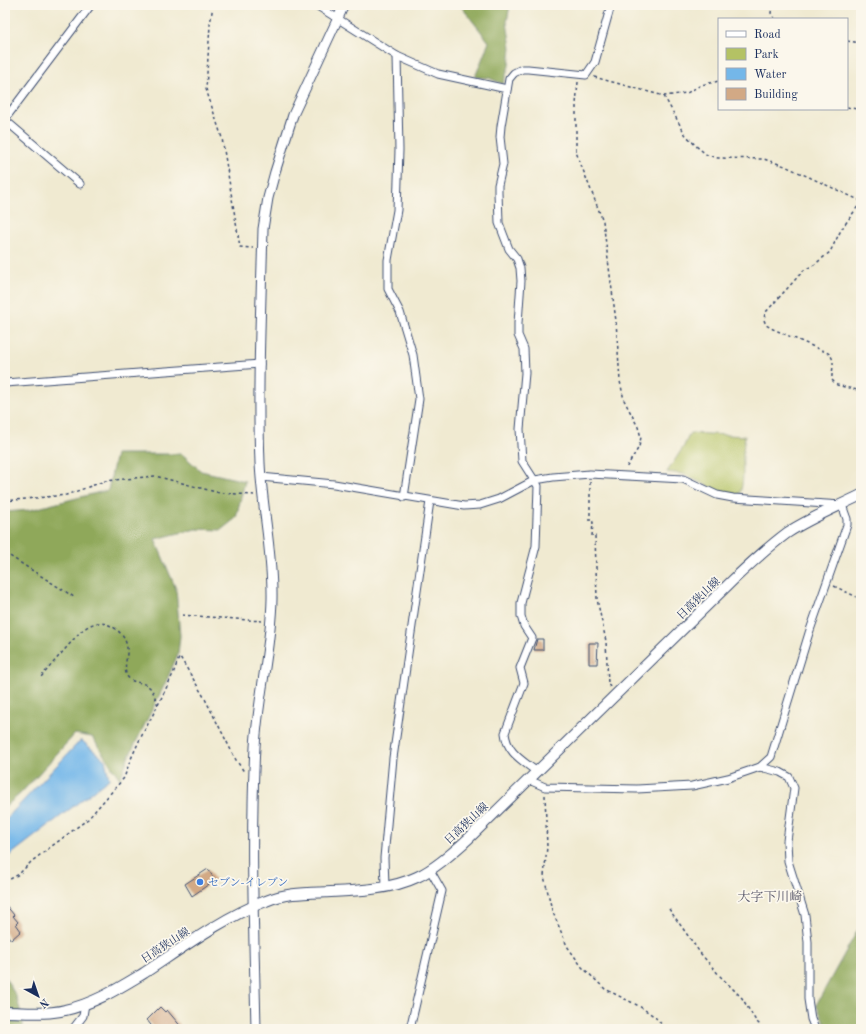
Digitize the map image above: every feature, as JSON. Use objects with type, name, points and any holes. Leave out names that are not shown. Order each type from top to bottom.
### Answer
[{"type":"main road","name":"日高狭山線","points":[[5,1012],[45,1013],[64,1011],[85,1004],[123,986],[212,930],[266,900],[298,894],[351,891],[385,886],[417,877],[430,870],[463,843],[766,550],[788,533],[810,520],[859,499]]},
{"type":"street","points":[[80,184],[5,120],[91,5]]},
{"type":"street","points":[[316,5],[397,56],[438,74],[507,89]]},
{"type":"street","points":[[256,1029],[253,906],[254,779],[256,739],[271,622],[272,596],[269,551],[262,495],[258,424],[263,229],[268,198],[283,143],[294,115],[344,5]]},
{"type":"street","points":[[537,772],[509,749],[506,742],[505,733],[524,683],[520,668],[532,638],[524,626],[521,616],[521,603],[536,546],[538,486],[522,461],[520,429],[525,373],[524,350],[518,335],[521,281],[520,268],[517,259],[509,249],[499,223],[498,185],[503,164],[500,136],[509,79],[514,73],[522,69],[582,75],[596,62],[610,5]]},
{"type":"street","points":[[397,56],[400,150],[397,210],[388,260],[388,289],[400,312],[413,355],[419,398],[404,497]]},
{"type":"street","points":[[5,382],[260,364]]},
{"type":"street","points":[[261,477],[334,484],[464,506],[480,505],[499,499],[535,480],[590,474],[622,475],[683,479],[716,495],[733,498],[842,505],[847,519],[847,525],[809,633],[771,757],[760,767],[728,778],[692,786],[637,788],[545,787],[529,780]]},
{"type":"street","points":[[385,886],[384,858],[393,758],[430,501]]},
{"type":"street","points":[[760,767],[780,772],[789,777],[794,788],[787,841],[788,862],[805,915],[808,942],[808,998],[811,1019],[815,1029]]},
{"type":"street","points":[[410,1029],[442,890],[430,870]]},
{"type":"street","points":[[73,1029],[83,1016],[85,1004]]},
{"type":"path","points":[[213,5],[210,25],[206,89],[222,138],[240,247],[262,248]]},
{"type":"path","points":[[772,5],[770,13],[774,18]]},
{"type":"path","points":[[848,41],[861,43]]},
{"type":"path","points":[[622,475],[639,447],[641,437],[638,427],[624,400],[620,381],[616,321],[603,221],[576,152],[576,104],[582,75],[664,96],[688,93],[701,85],[718,80]]},
{"type":"path","points":[[664,96],[685,134],[707,155],[718,158],[764,159],[785,166],[861,201],[841,230],[830,252],[814,265],[804,270],[765,313],[764,320],[766,325],[773,329],[828,353],[832,356],[834,362],[832,380],[837,385],[861,391]]},
{"type":"path","points":[[848,106],[861,110]]},
{"type":"path","points":[[590,474],[590,522],[593,522],[592,536],[595,536],[597,599],[606,641],[608,684],[615,695]]},
{"type":"path","points":[[5,502],[66,495],[104,481],[155,476],[220,493],[262,495]]},
{"type":"path","points":[[5,553],[74,597]]},
{"type":"path","points":[[826,582],[861,599]]},
{"type":"path","points":[[182,615],[271,622]]},
{"type":"path","points":[[40,678],[80,632],[96,623],[105,624],[118,631],[126,643],[126,674],[131,681],[147,685],[152,690],[158,705]]},
{"type":"path","points":[[5,882],[19,874],[32,861],[88,819],[124,778],[140,739],[158,705],[180,657],[204,697],[236,760],[244,772],[254,779]]},
{"type":"path","points":[[545,787],[548,847],[544,876],[552,910],[567,946],[582,967],[605,988],[649,1012],[666,1029]]},
{"type":"path","points":[[669,908],[701,954],[742,998],[756,1021],[764,1029]]},
{"type":"green space","points":[[460,5],[510,5],[507,22],[511,48],[509,66],[503,84],[489,78],[475,77],[489,42]]},
{"type":"green space","points":[[690,433],[745,436],[743,451],[743,480],[739,495],[716,490],[683,474],[667,472],[684,446]]},
{"type":"green space","points":[[116,454],[182,454],[201,471],[245,481],[236,518],[221,530],[196,529],[155,539],[176,589],[180,636],[178,654],[165,684],[128,758],[120,779],[92,737],[75,734],[21,793],[5,807],[5,512],[30,510],[108,490]]},
{"type":"green space","points":[[861,924],[861,1029],[828,1029],[816,1005]]},
{"type":"green space","points":[[5,977],[16,996],[23,1019],[23,1029],[5,1029]]},
{"type":"water","points":[[81,740],[105,760],[109,779],[5,859],[5,820]]},
{"type":"building","points":[[537,639],[543,639],[543,650],[534,650]]},
{"type":"building","points":[[589,643],[598,643],[597,664],[589,664]]},
{"type":"building","name":"セブン-イレブン","points":[[208,869],[215,880],[192,896],[185,884]]},
{"type":"building","points":[[5,904],[14,915],[13,916],[18,922],[16,924],[21,931],[11,940],[5,932]]},
{"type":"building","points":[[160,1007],[165,1012],[167,1010],[183,1029],[154,1029],[147,1020]]},
{"type":"place","name":"セブン-イレブン","points":[[200,882]]},
{"type":"district","name":"大字下川崎","points":[[770,896]]}]
